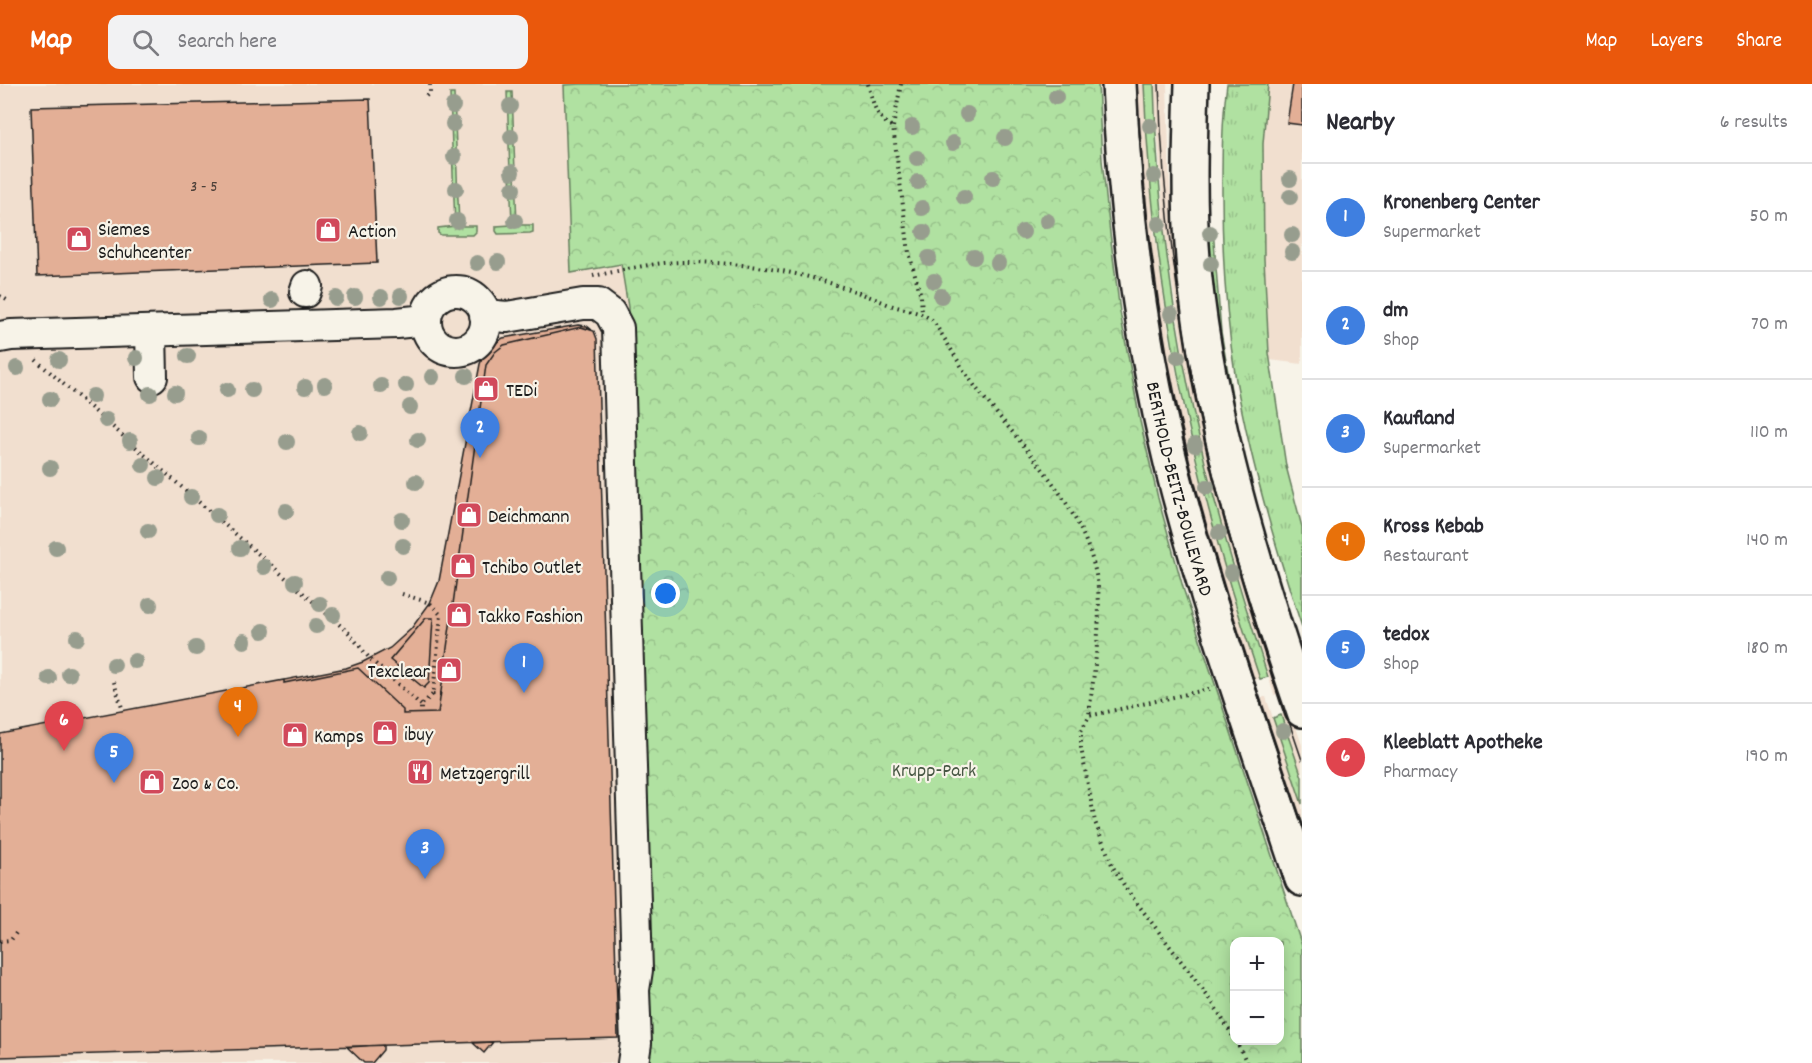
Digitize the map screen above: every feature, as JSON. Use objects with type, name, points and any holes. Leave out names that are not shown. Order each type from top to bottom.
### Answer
[{"type":"main road","name":"BERTHOLD-BEITZ-BOULEVARD","points":[[1119,84],[1133,250],[1143,322],[1168,450],[1188,528],[1217,624],[1302,879]]},
{"type":"main road","points":[[1192,84],[1189,165],[1192,242],[1198,305],[1210,383],[1245,531],[1302,710]]},
{"type":"lane","points":[[449,291],[470,294],[478,301],[485,315],[485,327],[480,338],[471,346],[460,350],[438,345],[429,334],[426,320],[427,312],[433,302],[449,291]]},
{"type":"lane","points":[[485,315],[507,317],[583,304],[598,304],[616,320],[618,328],[638,970],[634,990],[636,1043],[633,1063]]},
{"type":"lane","points":[[0,338],[11,335],[397,323],[426,320]]},
{"type":"lane","points":[[151,331],[152,377]]},
{"type":"path","points":[[426,96],[430,92],[430,84]]},
{"type":"path","points":[[868,84],[877,113],[886,124],[893,127]]},
{"type":"path","points":[[901,84],[893,127],[909,253],[921,296],[922,313]]},
{"type":"path","points":[[622,270],[675,262],[761,266],[826,280],[897,308],[922,313],[932,320],[977,389],[1056,490],[1086,541],[1095,572],[1098,598],[1089,716],[1081,731],[1081,748],[1095,822],[1113,867],[1127,890],[1212,1002],[1230,1031]]},
{"type":"path","points":[[0,296],[10,302]]},
{"type":"path","points":[[32,357],[333,618],[349,633],[370,659],[421,705]]},
{"type":"path","points":[[402,594],[429,603],[441,615],[433,694],[421,705],[421,713]]},
{"type":"path","points":[[114,682],[123,711]]},
{"type":"path","points":[[1089,716],[1215,687]]},
{"type":"path","points":[[433,694],[440,694]]},
{"type":"path","points":[[0,941],[11,940],[18,930]]},
{"type":"path","points":[[1238,1045],[1247,1063]]},
{"type":"shaded area","points":[[0,84],[580,84],[565,85],[571,273],[621,264],[628,307],[648,1063],[0,1063]]},
{"type":"shaded area","points":[[1131,84],[1144,84],[1154,231],[1169,335],[1187,426],[1205,500],[1260,678],[1248,683],[1215,578],[1153,316]]},
{"type":"shaded area","points":[[1154,84],[1167,84],[1170,187],[1180,278],[1284,692],[1274,695],[1218,512],[1200,443],[1185,367],[1165,234]]},
{"type":"shaded area","points":[[1268,84],[1302,84],[1302,364],[1270,360],[1264,259],[1263,144]]},
{"type":"shaded area","points":[[1266,697],[1302,804],[1302,843],[1255,703]]},
{"type":"shaded area","points":[[1291,712],[1302,745],[1302,777],[1281,715]]},
{"type":"green space","name":"Krupp-Park","points":[[1098,84],[1102,160],[1110,233],[1120,312],[1140,421],[1158,498],[1184,591],[1302,946],[1302,1063],[648,1063],[628,307],[621,264],[571,273],[564,85]]},
{"type":"green space","points":[[1144,84],[1154,84],[1159,179],[1169,275],[1194,416],[1212,490],[1268,677],[1260,679],[1215,534],[1180,386],[1156,236]]},
{"type":"green space","points":[[1227,84],[1268,84],[1263,144],[1264,259],[1269,353],[1286,466],[1302,527],[1302,627],[1256,474],[1236,380],[1225,287],[1222,217],[1224,111]]},
{"type":"green space","points":[[507,92],[512,92],[517,225],[533,225],[533,232],[530,233],[498,234],[496,231],[496,226],[512,225]]},
{"type":"green space","points":[[450,94],[454,94],[459,226],[476,226],[476,232],[473,235],[441,235],[438,233],[438,228],[455,226]]},
{"type":"green space","points":[[1207,229],[1213,229],[1221,332],[1240,442],[1236,443],[1219,361]]},
{"type":"green space","points":[[1281,715],[1302,777],[1302,804],[1273,718]]},
{"type":"building","points":[[1293,84],[1302,84],[1302,125],[1287,123]]},
{"type":"building","points":[[370,99],[377,263],[37,276],[31,107]]},
{"type":"building","points":[[578,325],[587,326],[592,330],[581,327],[504,345],[495,352],[486,365],[438,713],[403,714],[403,710],[358,668],[284,683],[284,680],[346,668],[390,648],[411,629],[430,603],[439,581],[480,364],[489,348],[503,338]],"holes":[[[426,618],[433,618],[429,683],[424,688],[390,660]]]},
{"type":"building","points":[[581,327],[594,331],[597,339],[618,1038],[0,1057],[0,734],[358,668],[403,710],[403,714],[438,713],[486,365],[495,352],[504,345]]},
{"type":"building","points":[[426,618],[433,618],[429,683],[424,688],[390,660]]},
{"type":"building","points":[[493,1042],[484,1053],[473,1043]]},
{"type":"building","points":[[383,1045],[383,1050],[372,1063],[364,1063],[347,1047]]},
{"type":"tram line","points":[[1137,84],[1147,228],[1160,324],[1178,419],[1201,512],[1228,602],[1302,826]]},
{"type":"tram line","points":[[1159,84],[1165,183],[1176,280],[1202,426],[1222,510],[1243,582],[1302,760]]},
{"type":"place","name":"Action","points":[[328,230]]},
{"type":"place","name":"Siemes Schuhcenter","points":[[79,239]]},
{"type":"place","name":"TEDi","points":[[486,389]]},
{"type":"place","name":"dm","points":[[480,458]]},
{"type":"place","name":"Deichmann","points":[[469,515]]},
{"type":"place","name":"Tchibo Outlet","points":[[463,566]]},
{"type":"place","name":"Takko Fashion","points":[[459,615]]},
{"type":"place","name":"Texclear","points":[[449,670]]},
{"type":"place","name":"Kronenberg Center","points":[[524,693]]},
{"type":"place","name":"ibuy","points":[[385,733]]},
{"type":"place","name":"Kamps","points":[[295,735]]},
{"type":"place","name":"Kross Kebab","points":[[238,737]]},
{"type":"place","name":"Kleeblatt Apotheke","points":[[64,751]]},
{"type":"place","name":"Metzgergrill","points":[[420,772]]},
{"type":"place","name":"Zoo & Co.","points":[[152,782]]},
{"type":"place","name":"tedox","points":[[114,783]]},
{"type":"place","name":"Kaufland","points":[[425,879]]}]
